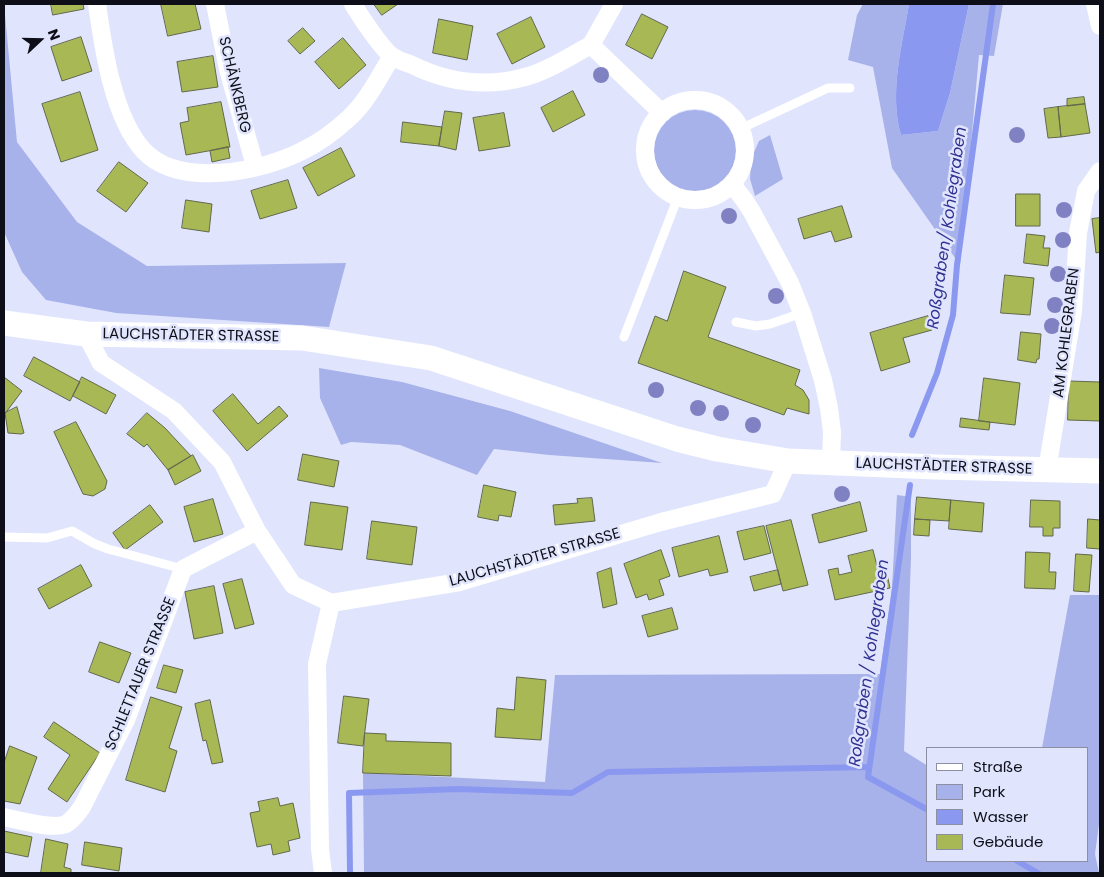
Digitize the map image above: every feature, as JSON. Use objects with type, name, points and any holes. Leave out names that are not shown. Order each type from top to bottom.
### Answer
[{"type":"main road","name":"LAUCHSTÄDTER STRASSE","points":[[4,324],[86,334],[302,338],[431,358],[677,439],[717,449],[788,461],[831,464],[1100,471]]},
{"type":"street","points":[[97,4],[103,44],[125,122],[144,151],[166,166],[197,173],[222,173],[276,162],[302,151],[350,117],[374,87],[392,56]]},
{"type":"street","name":"SCHÄNKBERG","points":[[215,4],[228,69],[254,166]]},
{"type":"street","points":[[353,4],[392,56],[444,78],[489,83],[526,77],[545,70],[591,45],[614,4]]},
{"type":"street","points":[[1095,4],[1100,26]]},
{"type":"street","points":[[591,45],[662,113]]},
{"type":"street","points":[[689,100],[705,101],[719,107],[731,116],[740,129],[744,143],[744,158],[740,172],[732,184],[723,192],[701,200],[689,200],[665,190],[654,180],[648,167],[645,152],[646,138],[652,124],[662,113],[674,105],[689,100]]},
{"type":"street","name":"AM KOHLEGRABEN","points":[[1047,470],[1073,311],[1078,233],[1100,171]]},
{"type":"street","points":[[732,184],[752,212],[790,283],[802,313],[823,380],[829,408],[832,432],[831,464]]},
{"type":"street","name":"LAUCHSTÄDTER STRASSE","points":[[86,334],[101,363],[174,411],[222,462],[257,531],[293,585],[331,603],[460,582],[661,522],[773,494],[788,461]]},
{"type":"street","points":[[183,569],[257,531]]},
{"type":"street","name":"SCHLETTAUER STRASSE","points":[[4,817],[45,825],[64,825],[74,818],[82,807],[126,720],[183,569]]},
{"type":"street","points":[[323,873],[320,849],[317,664],[331,603]]},
{"type":"lane","points":[[740,129],[828,88],[850,88]]},
{"type":"lane","points":[[624,337],[678,197]]},
{"type":"lane","points":[[736,322],[756,326],[802,313]]},
{"type":"lane","points":[[4,537],[47,538],[72,531],[108,549],[183,569]]},
{"type":"green space","points":[[4,4],[17,142],[77,222],[147,266],[346,263],[329,327],[116,313],[46,300],[22,272],[4,232]]},
{"type":"green space","points":[[863,4],[909,4],[896,86],[896,102],[901,135],[938,131],[950,93],[969,4],[1003,4],[994,56],[979,55],[960,265],[892,168],[873,67],[848,60],[857,15]]},
{"type":"green space","points":[[695,110],[711,113],[724,122],[733,135],[736,151],[733,167],[724,180],[711,189],[695,192],[679,189],[666,180],[657,167],[654,151],[657,135],[666,122],[679,113]]},
{"type":"green space","points":[[770,135],[783,179],[755,196],[750,179],[751,159],[759,141]]},
{"type":"green space","points":[[319,368],[402,382],[510,411],[662,463],[494,449],[477,475],[400,445],[351,442],[341,445],[320,398]]},
{"type":"green space","points":[[897,495],[911,497],[911,558],[904,751],[926,765],[926,862],[1089,862],[1089,747],[1042,747],[1070,595],[1100,595],[1100,817],[1095,854],[1099,873],[364,873],[363,773],[545,782],[555,675],[880,674],[892,587]]},
{"type":"water","points":[[909,4],[969,4],[950,93],[938,131],[901,135],[896,102],[896,86]]},
{"type":"building","points":[[51,4],[83,4],[84,9],[53,15]]},
{"type":"building","points":[[161,4],[195,4],[201,29],[168,36]]},
{"type":"building","points":[[374,4],[398,4],[382,15]]},
{"type":"building","points":[[642,14],[668,27],[652,59],[626,45]]},
{"type":"building","points":[[531,17],[545,47],[512,64],[497,34]]},
{"type":"building","points":[[439,19],[473,26],[467,60],[433,53]]},
{"type":"building","points":[[303,28],[315,41],[300,54],[288,41]]},
{"type":"building","points":[[81,37],[92,71],[62,81],[51,47]]},
{"type":"building","points":[[343,38],[366,65],[339,89],[315,62]]},
{"type":"building","points":[[213,56],[218,87],[182,92],[177,62]]},
{"type":"building","points":[[573,91],[585,115],[553,132],[541,108]]},
{"type":"building","points":[[80,92],[98,150],[61,162],[42,104]]},
{"type":"building","points":[[1084,97],[1085,104],[1067,106],[1067,99]]},
{"type":"building","points":[[221,102],[230,147],[186,155],[180,123],[189,121],[187,108]]},
{"type":"building","points":[[1085,104],[1090,133],[1061,137],[1058,107]]},
{"type":"building","points":[[1058,107],[1061,137],[1048,138],[1044,109]]},
{"type":"building","points":[[445,111],[462,113],[456,150],[439,146]]},
{"type":"building","points":[[504,113],[510,146],[479,151],[473,118]]},
{"type":"building","points":[[403,122],[442,127],[439,146],[401,142]]},
{"type":"building","points":[[228,147],[230,158],[212,162],[210,151]]},
{"type":"building","points":[[341,148],[355,176],[318,196],[303,168]]},
{"type":"building","points":[[119,162],[148,183],[126,212],[97,191]]},
{"type":"building","points":[[288,180],[297,208],[260,219],[251,191]]},
{"type":"building","points":[[1016,194],[1040,194],[1040,226],[1016,226]]},
{"type":"building","points":[[186,200],[212,204],[209,232],[182,228]]},
{"type":"building","points":[[842,206],[852,237],[835,242],[831,231],[804,239],[798,219]]},
{"type":"building","points":[[1100,218],[1100,252],[1096,253],[1092,219]]},
{"type":"building","points":[[1027,234],[1045,236],[1043,248],[1050,248],[1048,266],[1024,263]]},
{"type":"building","points":[[684,271],[726,287],[708,337],[800,370],[795,385],[803,390],[809,400],[809,414],[787,408],[784,415],[638,363],[655,316],[667,321]]},
{"type":"building","points":[[1005,275],[1034,278],[1030,315],[1001,313]]},
{"type":"building","points":[[928,316],[932,330],[903,338],[910,362],[881,371],[870,333]]},
{"type":"building","points":[[1021,332],[1041,334],[1039,359],[1037,359],[1036,363],[1018,360]]},
{"type":"building","points":[[34,357],[80,382],[70,401],[24,376]]},
{"type":"building","points":[[4,377],[22,391],[4,415]]},
{"type":"building","points":[[82,377],[116,395],[106,414],[73,396]]},
{"type":"building","points":[[984,378],[1020,383],[1015,425],[979,421]]},
{"type":"building","points":[[1069,381],[1100,382],[1100,421],[1068,420]]},
{"type":"building","points":[[233,394],[258,424],[279,406],[288,416],[247,451],[213,411]]},
{"type":"building","points":[[17,407],[24,433],[8,433],[5,413]]},
{"type":"building","points":[[147,413],[165,428],[191,456],[168,470],[147,444],[144,447],[127,434]]},
{"type":"building","points":[[961,418],[990,422],[989,430],[960,427]]},
{"type":"building","points":[[76,422],[107,481],[105,489],[93,496],[83,494],[54,432]]},
{"type":"building","points":[[303,454],[339,461],[334,487],[298,480]]},
{"type":"building","points":[[193,455],[201,471],[175,485],[168,470]]},
{"type":"building","points":[[484,485],[516,492],[511,517],[499,515],[498,521],[478,517]]},
{"type":"building","points":[[917,497],[951,500],[949,521],[915,519]]},
{"type":"building","points":[[592,498],[595,521],[555,525],[553,505],[578,503],[577,499]]},
{"type":"building","points":[[213,499],[223,534],[194,542],[184,507]]},
{"type":"building","points":[[951,500],[984,503],[982,532],[949,529]]},
{"type":"building","points":[[1031,500],[1060,501],[1060,528],[1053,528],[1053,536],[1043,536],[1043,527],[1030,527]]},
{"type":"building","points":[[311,502],[348,507],[342,550],[305,545]]},
{"type":"building","points":[[860,502],[867,531],[819,543],[812,515]]},
{"type":"building","points":[[150,505],[163,522],[125,550],[113,533]]},
{"type":"building","points":[[915,519],[930,520],[929,536],[914,535]]},
{"type":"building","points":[[1088,519],[1100,520],[1100,549],[1087,548]]},
{"type":"building","points":[[791,520],[808,585],[783,591],[766,526]]},
{"type":"building","points":[[372,521],[417,527],[412,565],[367,559]]},
{"type":"building","points":[[764,526],[771,553],[744,560],[737,532]]},
{"type":"building","points":[[719,536],[728,572],[710,576],[708,569],[679,577],[672,548]]},
{"type":"building","points":[[661,550],[670,576],[659,580],[664,595],[649,600],[647,594],[636,598],[624,564]]},
{"type":"building","points":[[873,550],[877,566],[885,564],[890,588],[835,600],[828,570],[838,568],[839,575],[852,572],[848,556]]},
{"type":"building","points":[[1026,552],[1050,553],[1049,572],[1056,572],[1055,589],[1025,588]]},
{"type":"building","points":[[1076,554],[1092,555],[1089,592],[1074,591]]},
{"type":"building","points":[[81,565],[92,586],[49,609],[38,589]]},
{"type":"building","points":[[611,568],[617,604],[603,608],[597,573]]},
{"type":"building","points":[[778,570],[781,584],[754,591],[750,577]]},
{"type":"building","points":[[242,579],[254,624],[235,629],[223,584]]},
{"type":"building","points":[[214,586],[223,633],[194,639],[185,592]]},
{"type":"building","points":[[672,608],[678,629],[648,637],[642,616]]},
{"type":"building","points":[[100,642],[131,653],[119,683],[89,672]]},
{"type":"building","points":[[164,665],[183,670],[176,693],[157,688]]},
{"type":"building","points":[[517,677],[546,680],[541,740],[495,737],[497,708],[514,710]]},
{"type":"building","points":[[344,696],[369,699],[363,746],[338,743]]},
{"type":"building","points":[[151,697],[182,707],[169,748],[177,751],[165,792],[126,780]]},
{"type":"building","points":[[210,700],[223,762],[212,764],[206,740],[203,741],[195,704]]},
{"type":"building","points":[[54,722],[100,753],[67,802],[48,789],[70,755],[44,737]]},
{"type":"building","points":[[365,733],[386,734],[386,741],[451,743],[451,776],[363,773]]},
{"type":"building","points":[[10,746],[37,757],[20,804],[4,801],[4,763]]},
{"type":"building","points":[[278,798],[280,806],[293,803],[300,838],[288,841],[290,851],[273,855],[271,844],[257,847],[250,813],[260,811],[258,802]]},
{"type":"building","points":[[4,831],[32,837],[28,857],[4,852]]},
{"type":"building","points":[[46,839],[68,844],[64,867],[71,869],[71,873],[41,873]]},
{"type":"building","points":[[85,842],[122,848],[119,871],[82,865]]},
{"type":"waterway","name":"Roßgraben/ Kohlegraben","points":[[912,435],[937,373],[953,315],[957,265],[993,4]]},
{"type":"waterway","name":"Roßgraben / Kohlegraben","points":[[910,485],[868,777],[926,809]]},
{"type":"waterway","points":[[350,873],[349,793],[458,789],[572,793],[608,772],[869,767]]},
{"type":"waterway","name":"Roßgraben / Kohlegraben","points":[[1019,862],[1038,873]]}]
